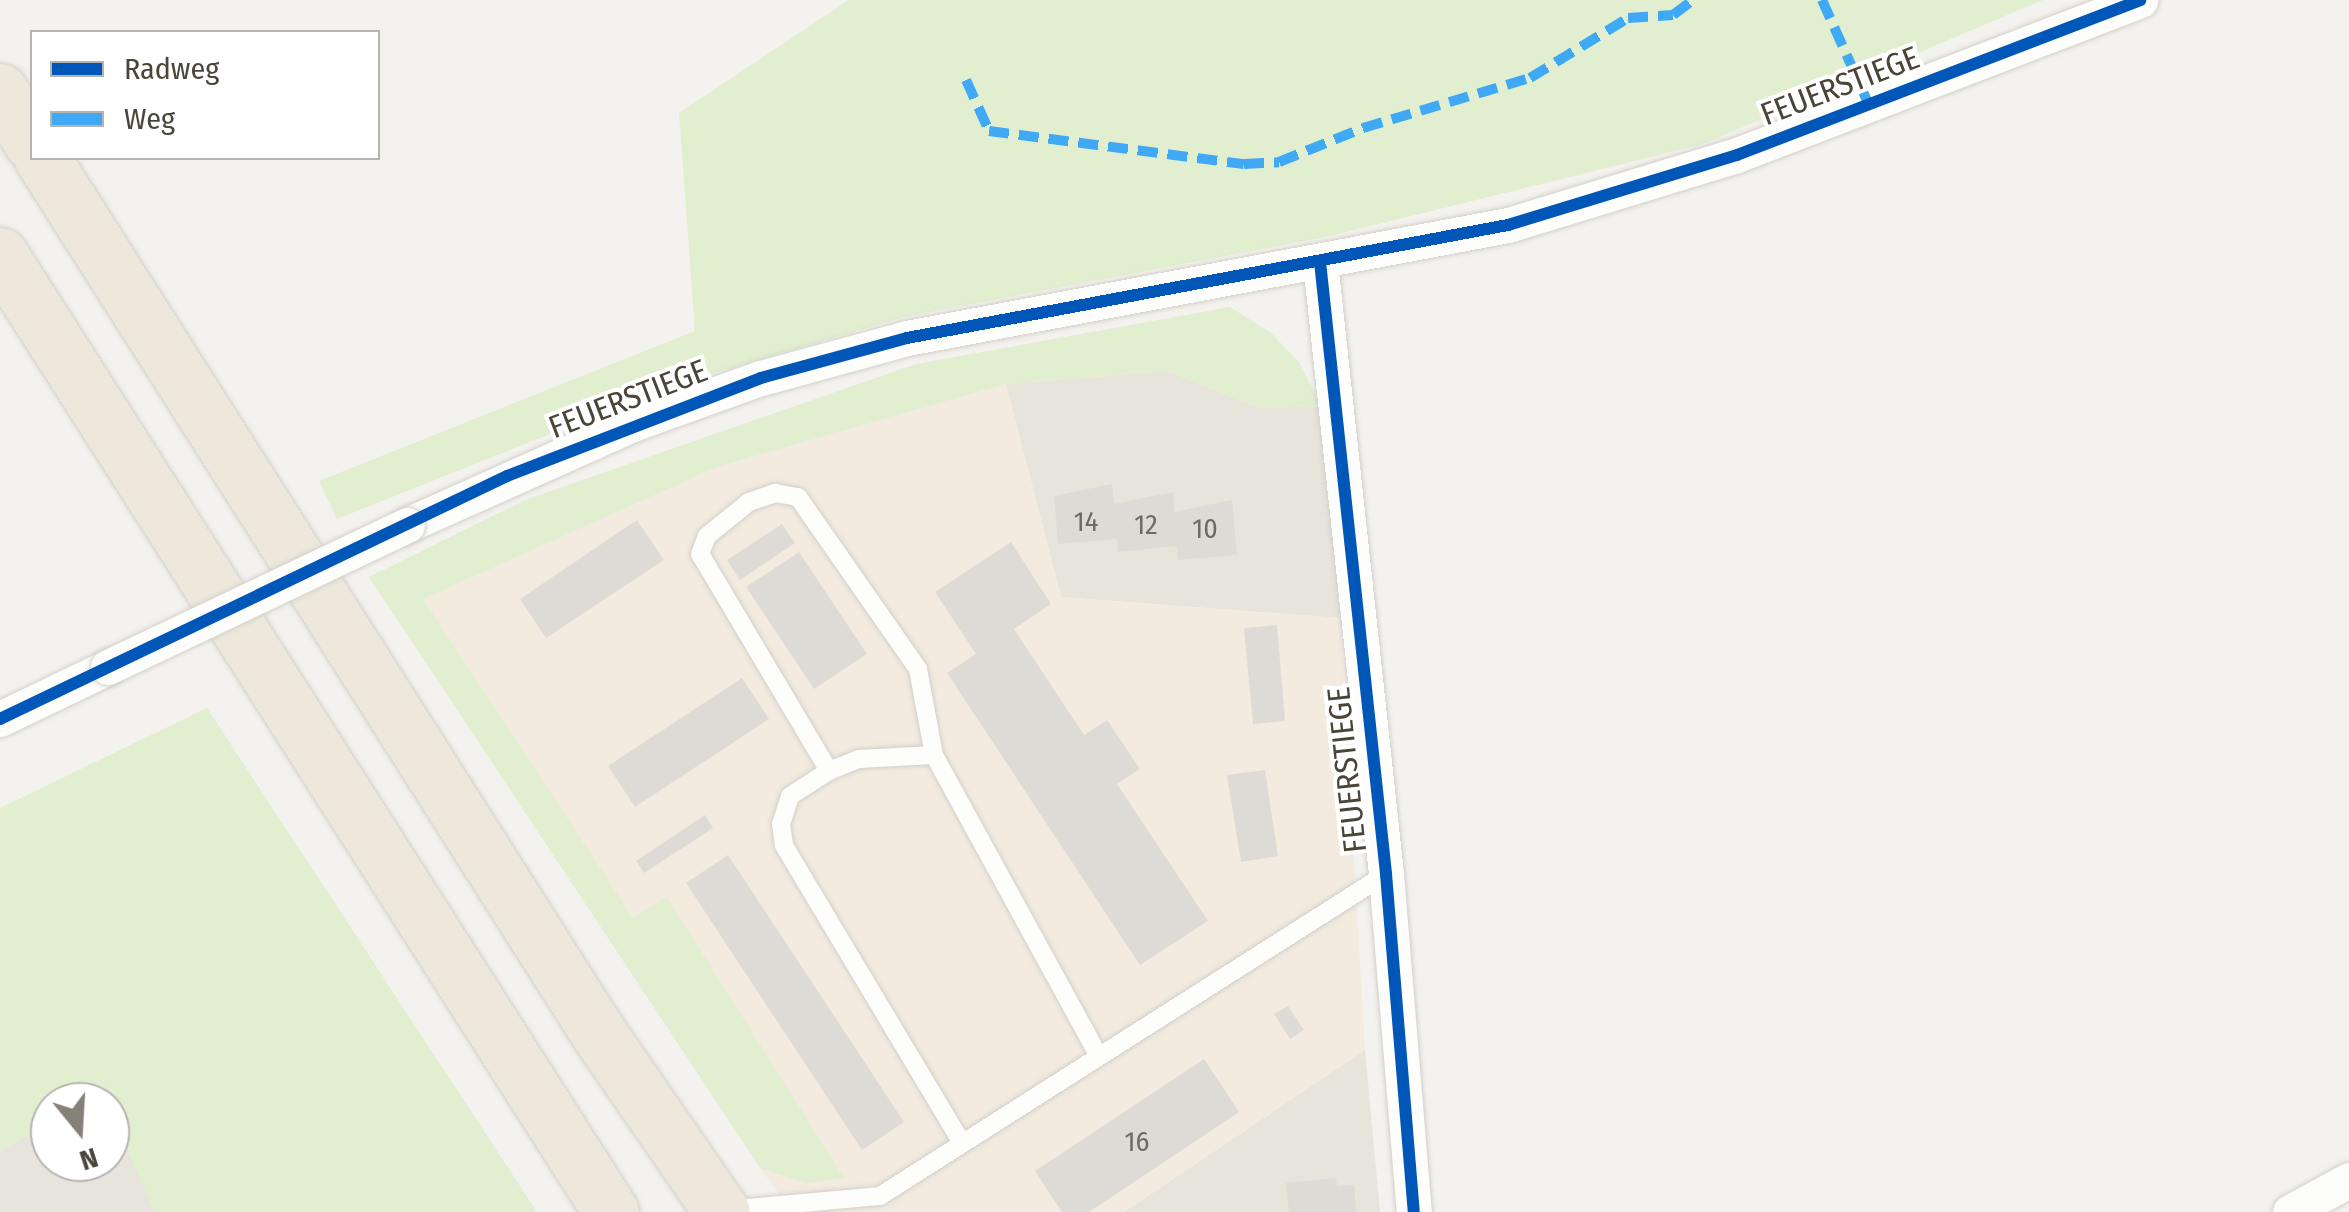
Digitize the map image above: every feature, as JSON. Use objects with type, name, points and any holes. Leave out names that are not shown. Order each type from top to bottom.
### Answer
[{"type":"highway","points":[[0,90],[30,139]]},
{"type":"highway","points":[[43,160],[599,1034],[721,1211]]},
{"type":"highway","points":[[0,255],[611,1212]]},
{"type":"street","name":"FEUERSTIEGE","points":[[0,719],[406,525],[636,422],[761,378],[924,335],[1508,225],[1738,155],[2140,0]]},
{"type":"street","name":"FEUERSTIEGE","points":[[1320,262],[1386,874],[1414,1212]]},
{"type":"street","points":[[2290,1212],[2349,1180]]},
{"type":"lane","points":[[830,771],[700,554],[707,536],[749,502],[775,493],[798,497],[918,669],[934,755],[1099,1056]]},
{"type":"lane","points":[[934,755],[859,758],[830,771],[790,796],[782,824],[784,845],[962,1143]]},
{"type":"lane","points":[[721,1211],[878,1204],[962,1143],[1386,874]]},
{"type":"shaded area","points":[[1168,371],[1259,408],[1322,406],[1340,618],[1061,597],[1006,384]]},
{"type":"shaded area","points":[[1006,384],[1061,597],[1340,618],[1365,1050],[1124,1212],[792,1212],[761,1169],[807,1183],[843,1177],[667,898],[633,919],[422,599],[717,467]]},
{"type":"shaded area","points":[[1365,1050],[1380,1212],[1124,1212]]},
{"type":"shaded area","points":[[30,1134],[30,1182],[130,1182],[130,1155],[155,1212],[0,1212],[0,1151]]},
{"type":"green space","points":[[849,0],[2043,0],[1703,144],[1326,237],[904,317],[670,386],[337,519],[319,481],[695,331],[679,113]]},
{"type":"green space","points":[[1230,307],[1271,333],[1299,362],[1322,406],[1259,408],[1168,371],[1006,384],[717,467],[423,599],[633,918],[667,897],[844,1178],[807,1183],[761,1169],[369,577],[525,500],[916,364]]},
{"type":"green space","points":[[207,708],[537,1212],[155,1212],[130,1156],[130,1082],[30,1082],[30,1134],[0,1151],[0,808]]},
{"type":"building","points":[[1112,484],[1114,504],[1173,492],[1174,512],[1232,500],[1237,555],[1178,560],[1177,546],[1118,552],[1117,539],[1058,544],[1054,496]]},
{"type":"building","points":[[637,520],[664,560],[546,638],[520,599]]},
{"type":"building","points":[[782,524],[795,543],[740,580],[727,560]]},
{"type":"building","points":[[1011,542],[1051,604],[1014,629],[1084,735],[1107,720],[1140,769],[1117,784],[1208,921],[1140,965],[947,673],[976,654],[935,592]]},
{"type":"building","points":[[799,552],[867,654],[814,689],[746,587]]},
{"type":"building","points":[[1277,625],[1285,721],[1253,724],[1244,628]]},
{"type":"building","points":[[742,678],[769,719],[635,807],[608,766]]},
{"type":"building","points":[[1265,770],[1278,856],[1241,862],[1227,775]]},
{"type":"building","points":[[705,815],[713,828],[644,873],[636,861]]},
{"type":"building","points":[[728,855],[904,1122],[862,1150],[686,883]]},
{"type":"building","points":[[1288,1006],[1304,1030],[1290,1039],[1274,1014]]},
{"type":"building","points":[[1204,1059],[1239,1112],[1089,1212],[1062,1212],[1035,1171]]},
{"type":"building","points":[[1336,1178],[1337,1186],[1354,1185],[1356,1212],[1289,1212],[1286,1183]]},
{"type":"marked path","points":[[966,80],[989,131],[1244,164],[1279,162],[1363,128],[1530,78],[1628,18],[1673,15],[1693,0]]},
{"type":"marked path","points":[[1822,0],[1869,105]]},
{"type":"cycle path","points":[[0,719],[507,476],[761,378],[907,338],[1508,225],[1737,155],[2140,0]]},
{"type":"cycle path","points":[[1320,262],[1386,874],[1414,1212]]}]
